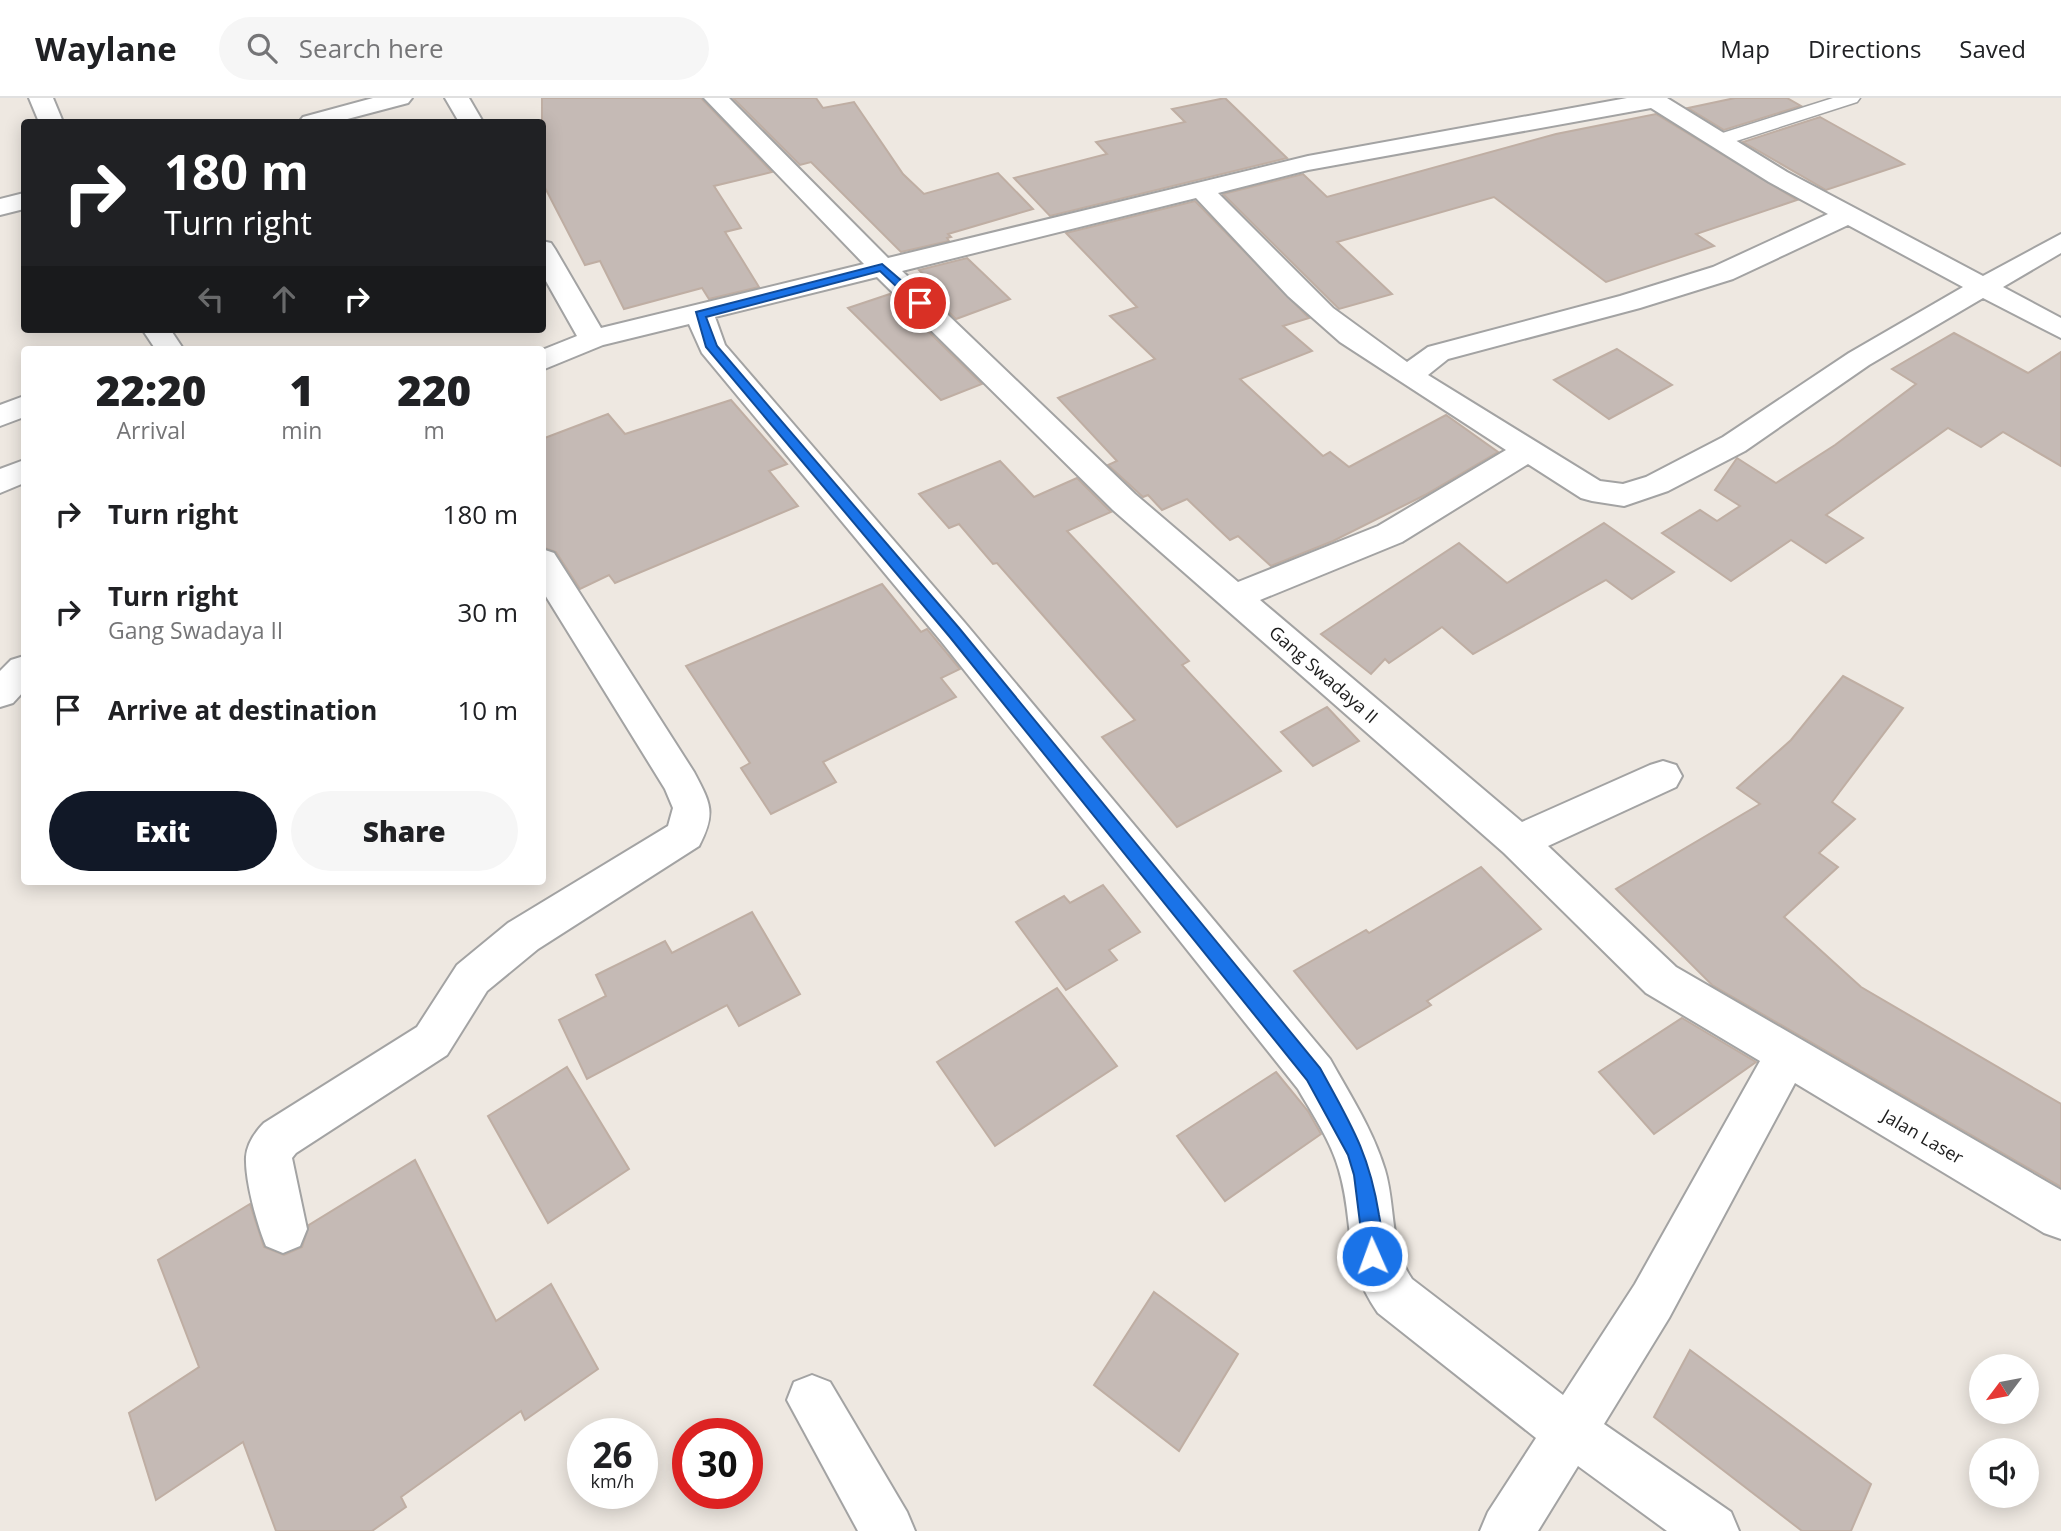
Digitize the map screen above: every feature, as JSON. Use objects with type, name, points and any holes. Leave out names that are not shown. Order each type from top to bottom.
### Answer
[{"type":"street","points":[[41,98],[50,119]]},
{"type":"street","points":[[322,119],[400,98]]},
{"type":"street","points":[[457,98],[469,119]]},
{"type":"street","name":"Gang Swadaya II","points":[[716,98],[882,267],[1124,502],[1518,842],[1661,980],[1786,1056]]},
{"type":"street","points":[[546,358],[593,339],[700,315],[1200,188],[1308,163],[1653,99],[1848,215],[1926,254],[1982,288],[2061,329]]},
{"type":"street","points":[[1200,188],[1272,266],[1342,332],[1526,452],[1592,490],[1624,495],[1657,484],[1734,444],[1859,359],[2061,242]]},
{"type":"street","points":[[0,207],[21,202]]},
{"type":"street","points":[[1408,376],[1438,353],[1630,302],[1723,273],[1848,215]]},
{"type":"street","points":[[546,256],[593,339]]},
{"type":"street","points":[[700,315],[712,347],[954,632],[1314,1074],[1356,1152],[1364,1175],[1374,1239],[1372,1256],[1380,1279],[1395,1296],[1569,1432],[1601,1451],[1712,1531]]},
{"type":"street","points":[[0,416],[21,407]]},
{"type":"street","points":[[1234,597],[1390,534],[1526,452]]},
{"type":"street","points":[[0,482],[21,472]]},
{"type":"street","points":[[283,1229],[269,1158],[271,1148],[280,1138],[432,1041],[472,978],[523,936],[685,835],[692,808],[681,783],[546,568]]},
{"type":"street","points":[[0,692],[21,672]]},
{"type":"street","points":[[1518,842],[1663,776]]},
{"type":"street","points":[[1507,1531],[1652,1301],[1786,1056]]},
{"type":"street","name":"Jalan Laser","points":[[1786,1056],[2061,1216]]},
{"type":"street","points":[[812,1400],[888,1531]]},
{"type":"lane","points":[[1720,140],[1851,98]]},
{"type":"building","points":[[542,98],[701,98],[772,172],[714,186],[741,228],[725,232],[759,287],[709,299],[702,288],[624,309],[600,261],[585,265],[546,190],[546,119],[542,119]]},
{"type":"building","points":[[733,98],[816,98],[823,108],[854,102],[903,174],[924,194],[998,173],[1033,209],[948,234],[951,237],[947,238],[949,241],[901,252],[811,162],[800,165]]},
{"type":"building","points":[[1225,98],[1287,158],[1050,216],[1014,178],[1107,154],[1096,142],[1185,122],[1172,109]]},
{"type":"building","points":[[1735,98],[1787,98],[1801,106],[1724,130],[1688,108]]},
{"type":"building","points":[[1656,114],[1797,200],[1696,234],[1714,246],[1606,282],[1494,197],[1337,242],[1392,294],[1339,309],[1223,194],[1303,174],[1327,197],[1556,134]]},
{"type":"building","points":[[1820,117],[1904,164],[1826,190],[1743,142]]},
{"type":"building","points":[[1195,201],[1309,318],[1283,326],[1312,351],[1240,379],[1323,456],[1330,452],[1349,467],[1446,415],[1498,452],[1425,495],[1333,541],[1271,566],[1238,536],[1230,540],[1187,499],[1162,510],[1148,495],[1143,497],[1108,465],[1117,461],[1058,398],[1155,359],[1110,316],[1137,307],[1066,233]]},
{"type":"building","points":[[967,258],[1010,299],[956,319],[919,284],[929,280],[919,270]]},
{"type":"building","points":[[890,294],[982,384],[941,400],[848,308]]},
{"type":"building","points":[[1954,333],[2028,373],[2061,352],[2061,466],[2003,432],[1981,447],[1948,428],[1826,515],[1863,538],[1826,563],[1791,540],[1731,581],[1662,533],[1700,510],[1717,521],[1740,506],[1715,490],[1737,458],[1776,483],[1835,445],[1916,384],[1892,369]]},
{"type":"building","points":[[1617,349],[1672,385],[1609,419],[1554,380]]},
{"type":"building","points":[[731,400],[787,464],[769,471],[798,506],[615,583],[609,575],[580,589],[556,552],[546,548],[546,437],[608,414],[625,434]]},
{"type":"building","points":[[1000,461],[1034,497],[1077,478],[1111,512],[1067,531],[1189,661],[1182,665],[1281,771],[1177,827],[1102,737],[1135,720],[997,563],[993,564],[959,524],[949,528],[919,494]]},
{"type":"building","points":[[1604,523],[1674,572],[1632,599],[1606,580],[1473,654],[1442,627],[1389,663],[1385,659],[1371,674],[1321,634],[1459,543],[1507,583]]},
{"type":"building","points":[[882,584],[921,632],[927,629],[960,669],[941,678],[956,697],[823,762],[836,782],[771,814],[741,768],[750,763],[686,666]]},
{"type":"building","points":[[1843,676],[1903,708],[1832,802],[1855,819],[1819,853],[1838,867],[1784,917],[1861,987],[2061,1104],[2061,1187],[1712,985],[1616,889],[1760,804],[1737,788],[1791,740]]},
{"type":"building","points":[[1327,707],[1359,741],[1313,766],[1281,732]]},
{"type":"building","points":[[1481,867],[1541,929],[1427,1001],[1431,1005],[1357,1049],[1294,971],[1366,930],[1369,933]]},
{"type":"building","points":[[1103,885],[1140,932],[1109,950],[1117,960],[1066,990],[1016,922],[1064,896],[1070,903]]},
{"type":"building","points":[[752,912],[800,994],[739,1026],[727,1005],[587,1079],[559,1020],[606,996],[596,975],[665,941],[672,953]]},
{"type":"building","points":[[1057,988],[1117,1066],[995,1146],[937,1062]]},
{"type":"building","points":[[1682,1018],[1756,1062],[1654,1134],[1599,1072]]},
{"type":"building","points":[[567,1067],[629,1169],[548,1223],[488,1116]]},
{"type":"building","points":[[1276,1072],[1308,1111],[1321,1134],[1225,1201],[1177,1136]]},
{"type":"building","points":[[415,1160],[496,1321],[551,1284],[598,1369],[525,1420],[521,1411],[401,1497],[406,1507],[372,1531],[276,1531],[243,1442],[156,1500],[129,1413],[199,1367],[158,1260],[250,1204],[264,1247],[284,1255],[302,1247],[309,1225]]},
{"type":"building","points":[[1154,1292],[1238,1354],[1179,1451],[1094,1385]]},
{"type":"building","points":[[1690,1350],[1871,1484],[1851,1531],[1802,1531],[1654,1417]]},
{"type":"route","points":[[920,303],[882,267],[700,315],[712,347],[954,632],[1314,1074],[1356,1152],[1364,1175],[1374,1239],[1372,1256]]}]
